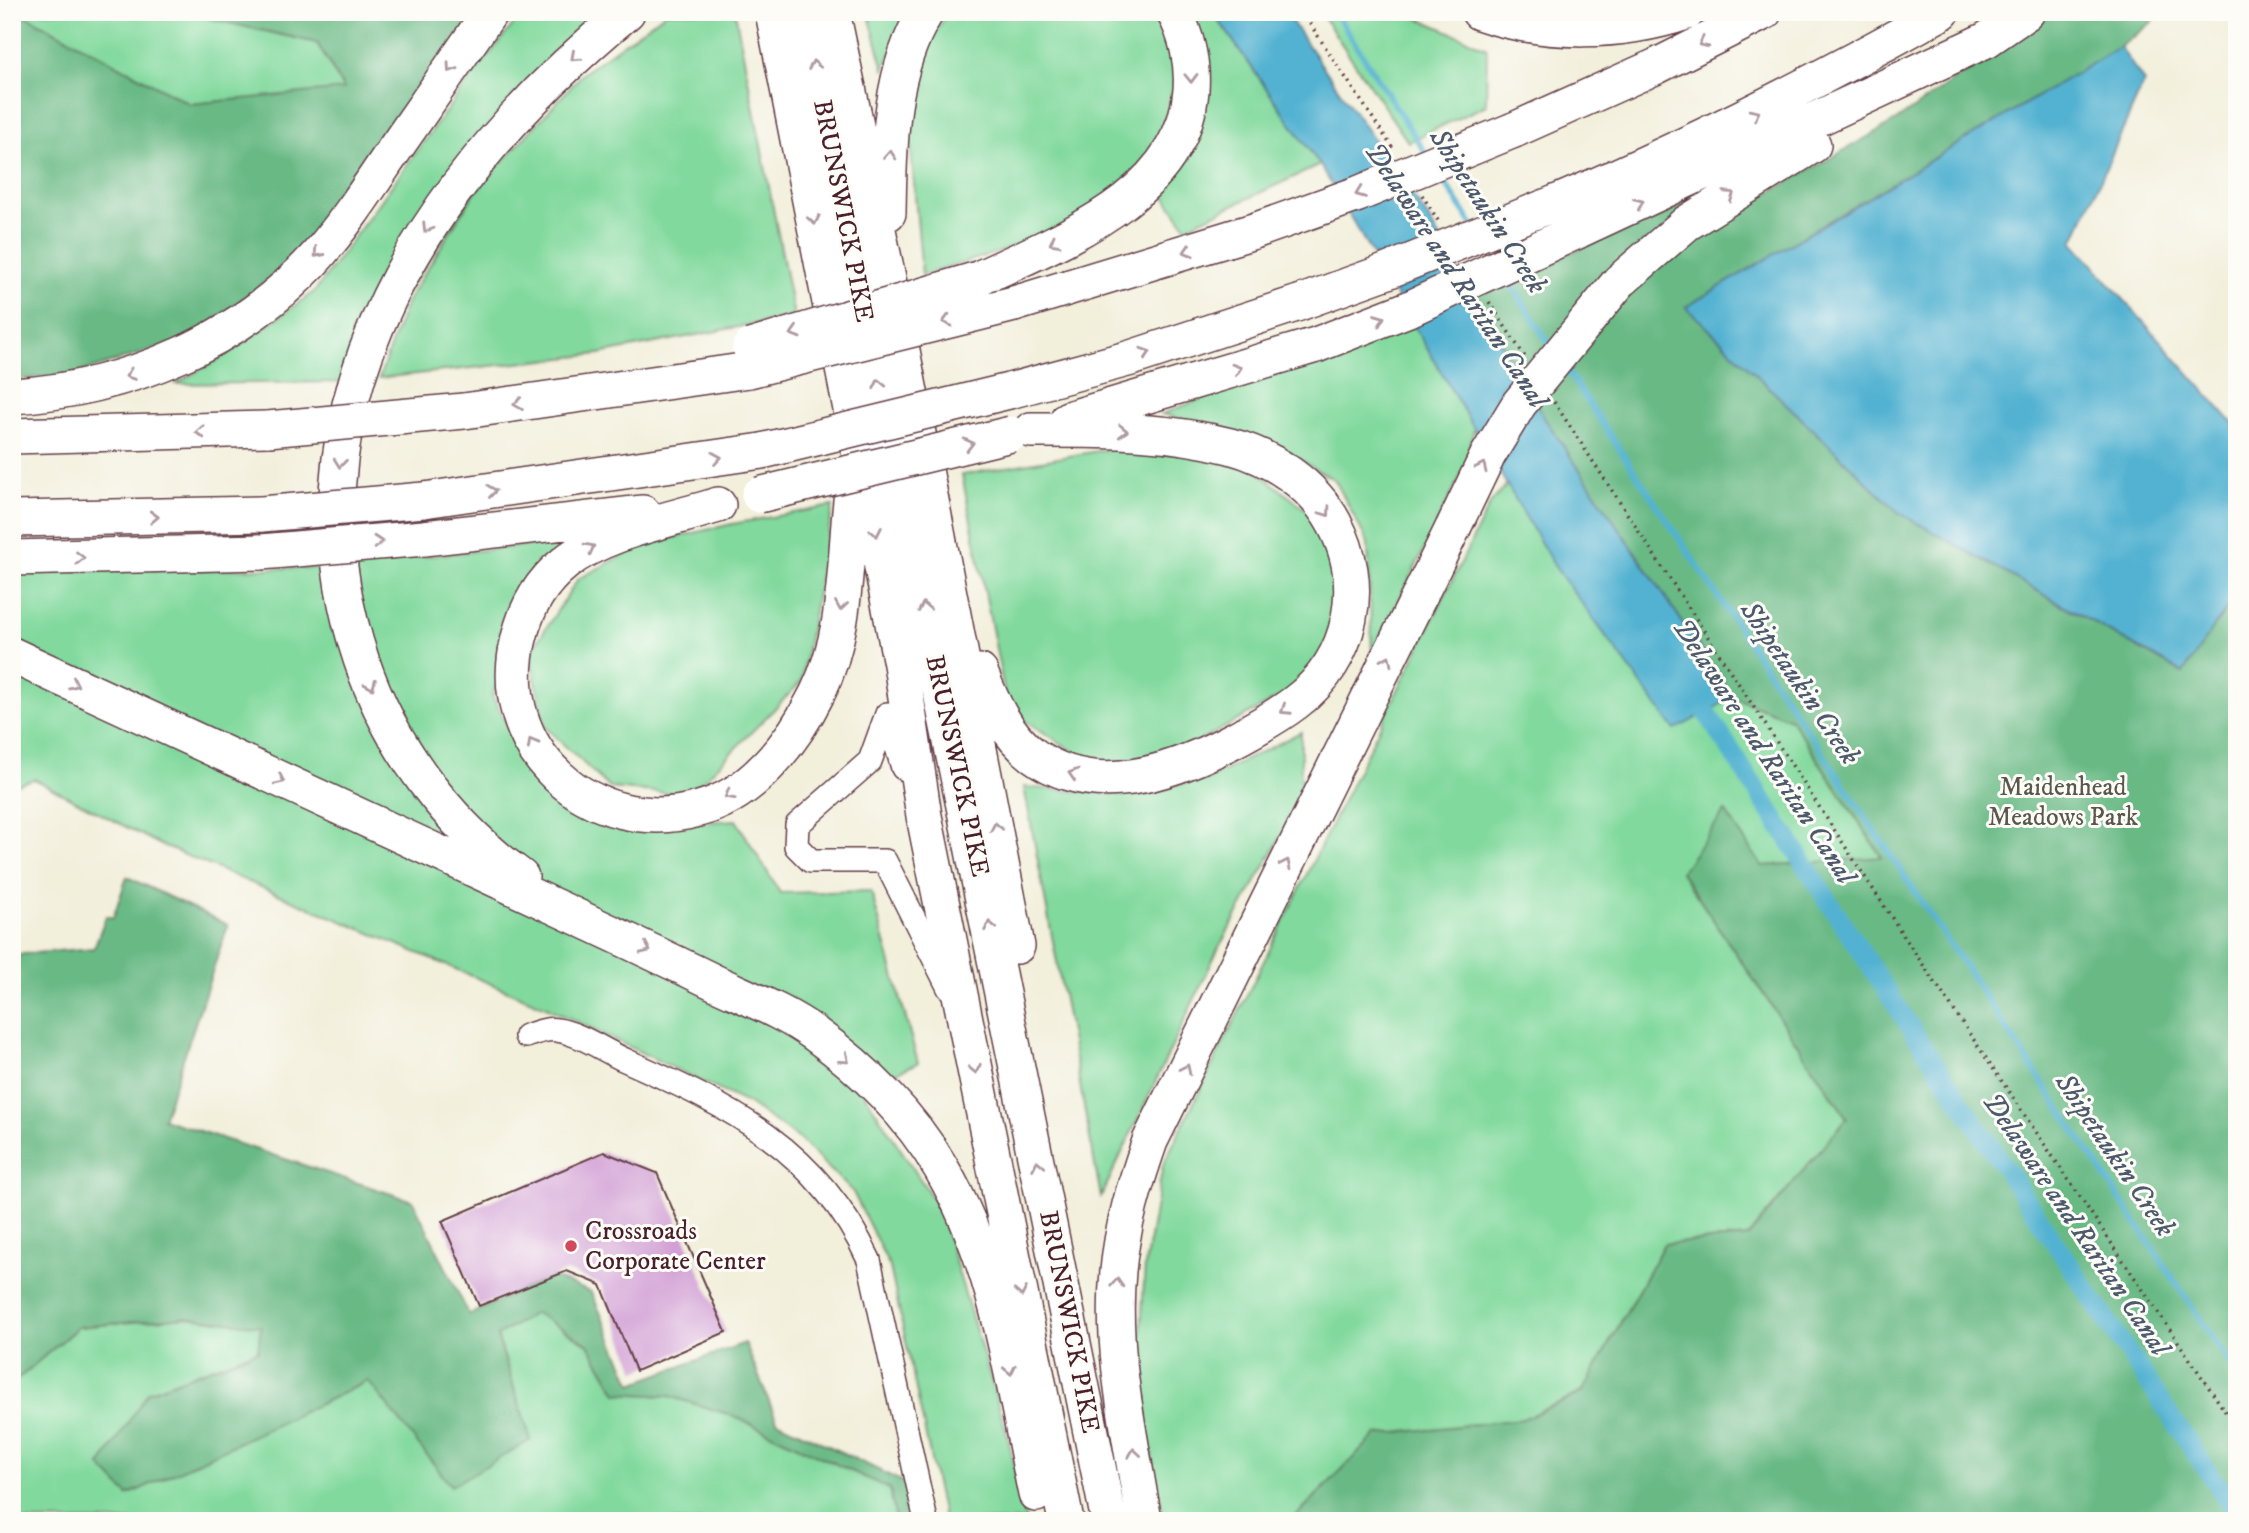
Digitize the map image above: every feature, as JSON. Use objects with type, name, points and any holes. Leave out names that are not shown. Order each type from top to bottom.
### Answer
[{"type":"highway","points":[[12,396],[75,390],[120,379],[164,363],[206,342],[273,296],[316,257],[341,227],[490,12]]},
{"type":"highway","points":[[584,920],[507,867],[476,840],[439,800],[388,722],[365,669],[343,590],[337,531],[340,462],[349,407],[362,361],[401,272],[429,223],[462,177],[504,128],[552,78],[627,12]]},
{"type":"highway","name":"BRUNSWICK PIKE","points":[[773,12],[859,441],[901,664],[933,861],[1066,1521]]},
{"type":"highway","name":"BRUNSWICK PIKE","points":[[803,12],[1109,1521]]},
{"type":"highway","points":[[832,12],[887,273],[1015,933],[1027,1032],[1028,1113]]},
{"type":"highway","points":[[887,273],[889,163],[894,99],[908,53],[926,12]]},
{"type":"highway","points":[[743,360],[978,279],[1048,246],[1117,205],[1155,174],[1171,153],[1183,130],[1190,105],[1192,76],[1188,51],[1174,12]]},
{"type":"highway","points":[[1479,12],[1531,25],[1601,30],[1687,12]]},
{"type":"highway","points":[[12,436],[268,429],[464,411],[571,397],[1014,304],[1254,231],[1358,194],[1514,130],[1657,66],[1763,12]]},
{"type":"highway","points":[[12,519],[261,514],[424,500],[762,452],[1131,358],[1385,272],[1672,154],[1760,111],[1942,12]]},
{"type":"highway","points":[[1144,1521],[1118,1352],[1116,1308],[1124,1226],[1135,1183],[1150,1141],[1488,455],[1520,404],[1619,282],[1687,223],[1806,149],[1959,62],[2027,12]]},
{"type":"highway","points":[[859,441],[838,626],[818,692],[801,723],[755,777],[729,796],[700,809],[646,815],[597,803],[555,775],[527,733],[517,707],[515,653],[523,624],[546,582],[565,563],[586,548],[718,505],[760,495],[1021,432],[1317,345],[1411,308],[1986,40]]},
{"type":"highway","points":[[951,598],[991,701],[1015,740],[1035,757],[1058,769],[1083,777],[1135,778],[1211,751],[1258,727],[1297,702],[1333,660],[1350,611],[1351,565],[1330,516],[1292,475],[1266,459],[1233,447],[1189,437],[1095,430],[1021,432]]},
{"type":"highway","points":[[12,558],[261,552],[424,538],[718,505]]},
{"type":"highway","points":[[12,655],[584,920],[780,1013],[814,1033],[880,1090],[912,1126],[945,1175],[981,1254],[996,1304],[1042,1521]]},
{"type":"lane","points":[[933,861],[887,714],[870,761],[797,825],[796,846],[811,861],[885,861],[966,1022]]},
{"type":"lane","points":[[526,1036],[558,1030],[707,1096],[765,1132],[815,1176],[844,1214],[869,1260],[926,1521]]},
{"type":"path","points":[[1302,12],[1399,159]]},
{"type":"path","points":[[1422,194],[1444,230]]},
{"type":"path","points":[[1488,300],[1525,358]]},
{"type":"path","points":[[1547,392],[1909,944],[2237,1429]]},
{"type":"green space","points":[[12,12],[19,12],[190,104],[344,89],[317,43],[181,12],[475,12],[308,250],[190,338],[72,375],[12,380]]},
{"type":"green space","points":[[19,12],[181,12],[317,43],[344,90],[190,104]]},
{"type":"green space","points":[[523,12],[612,12],[576,41],[346,382],[176,384],[235,349],[315,291],[460,92]]},
{"type":"green space","points":[[667,12],[735,12],[794,316],[599,354],[379,378],[407,301],[476,191],[583,73]]},
{"type":"green space","points":[[868,12],[910,12],[884,69]]},
{"type":"green space","points":[[949,12],[1158,12],[1177,76],[1157,149],[1103,207],[1019,246],[922,275],[910,138],[932,36]]},
{"type":"green space","points":[[1189,12],[1213,12],[1320,165],[1186,227],[1164,195],[1195,139]]},
{"type":"green space","points":[[1320,12],[1404,12],[1487,48],[1486,105],[1408,142]]},
{"type":"green space","name":"Maidenhead Meadows Park","points":[[2050,12],[2165,12],[2120,47],[1686,307],[1898,512],[2182,673],[2237,593],[2237,1521],[1291,1521],[1376,1435],[1523,1419],[1582,1393],[1664,1244],[1748,1237],[1847,1118],[1681,872],[1725,811],[1762,866],[1882,857],[1791,719],[1733,697],[1545,419],[1473,294],[1686,204],[1704,229],[1896,121]]},
{"type":"green space","points":[[1410,319],[1474,428],[1466,465],[1372,654],[1368,543],[1335,480],[1264,440],[1162,414]]},
{"type":"green space","points":[[1126,446],[1243,460],[1315,517],[1344,591],[1327,657],[1284,695],[1174,755],[1094,764],[1008,710],[962,475]]},
{"type":"green space","points":[[1508,483],[1675,729],[1733,697],[1791,719],[1882,858],[1681,872],[1847,1118],[1748,1237],[1664,1244],[1582,1392],[1523,1419],[1376,1436],[1291,1521],[1164,1521],[1138,1381],[1145,1265],[1163,1165],[1490,504]]},
{"type":"green space","points":[[833,506],[801,682],[689,795],[610,788],[545,727],[530,653],[578,579],[643,545],[732,524]]},
{"type":"green space","points":[[559,542],[492,696],[541,791],[609,829],[736,820],[780,893],[871,891],[918,1063],[861,1089],[939,1208],[1006,1430],[1027,1521],[944,1521],[890,1267],[853,1192],[797,1137],[747,1103],[546,1007],[161,845],[34,779],[12,786],[17,733],[12,731],[12,572],[318,568]]},
{"type":"green space","points":[[1301,732],[1301,801],[1218,949],[1101,1197],[1024,787],[1122,795],[1208,779]]},
{"type":"green space","points":[[127,877],[228,925],[163,1119],[413,1201],[469,1315],[550,1276],[591,1292],[632,1384],[745,1343],[777,1421],[907,1484],[914,1521],[896,1521],[890,1489],[731,1415],[669,1396],[617,1393],[588,1344],[535,1313],[497,1336],[531,1440],[451,1486],[368,1381],[128,1495],[100,1466],[148,1392],[258,1351],[261,1326],[186,1317],[78,1327],[12,1384],[12,955],[94,948],[106,916],[113,918]]},
{"type":"green space","points":[[535,1312],[588,1344],[617,1393],[669,1396],[731,1415],[890,1489],[896,1521],[12,1521],[12,1384],[78,1327],[186,1317],[261,1325],[258,1350],[148,1392],[127,1495],[368,1381],[531,1440],[497,1335]]},
{"type":"water","points":[[1213,12],[1285,12],[1428,218],[1545,419],[1733,697],[1675,730],[1555,567],[1320,165]]},
{"type":"water","points":[[2120,47],[2144,82],[2073,242],[2237,428],[2237,593],[2183,673],[1898,512],[1686,307]]},
{"type":"building","name":"Crossroads Corporate Center","points":[[604,1152],[657,1173],[726,1332],[636,1371],[601,1285],[567,1271],[479,1306],[442,1221]]},
{"type":"waterway","name":"Shipetaukin Creek","points":[[1335,12],[1426,154]]},
{"type":"waterway","name":"Shipetaukin Creek","points":[[1438,172],[1472,224]]},
{"type":"waterway","name":"Shipetaukin Creek","points":[[1505,275],[1552,348]]},
{"type":"waterway","name":"Shipetaukin Creek","points":[[1564,366],[2237,1374]]},
{"type":"waterway","name":"Delaware and Raritan Canal","points":[[1693,692],[1901,1013],[2237,1515]]},
{"type":"place","name":"Crossroads Corporate Center","points":[[571,1246]]}]
